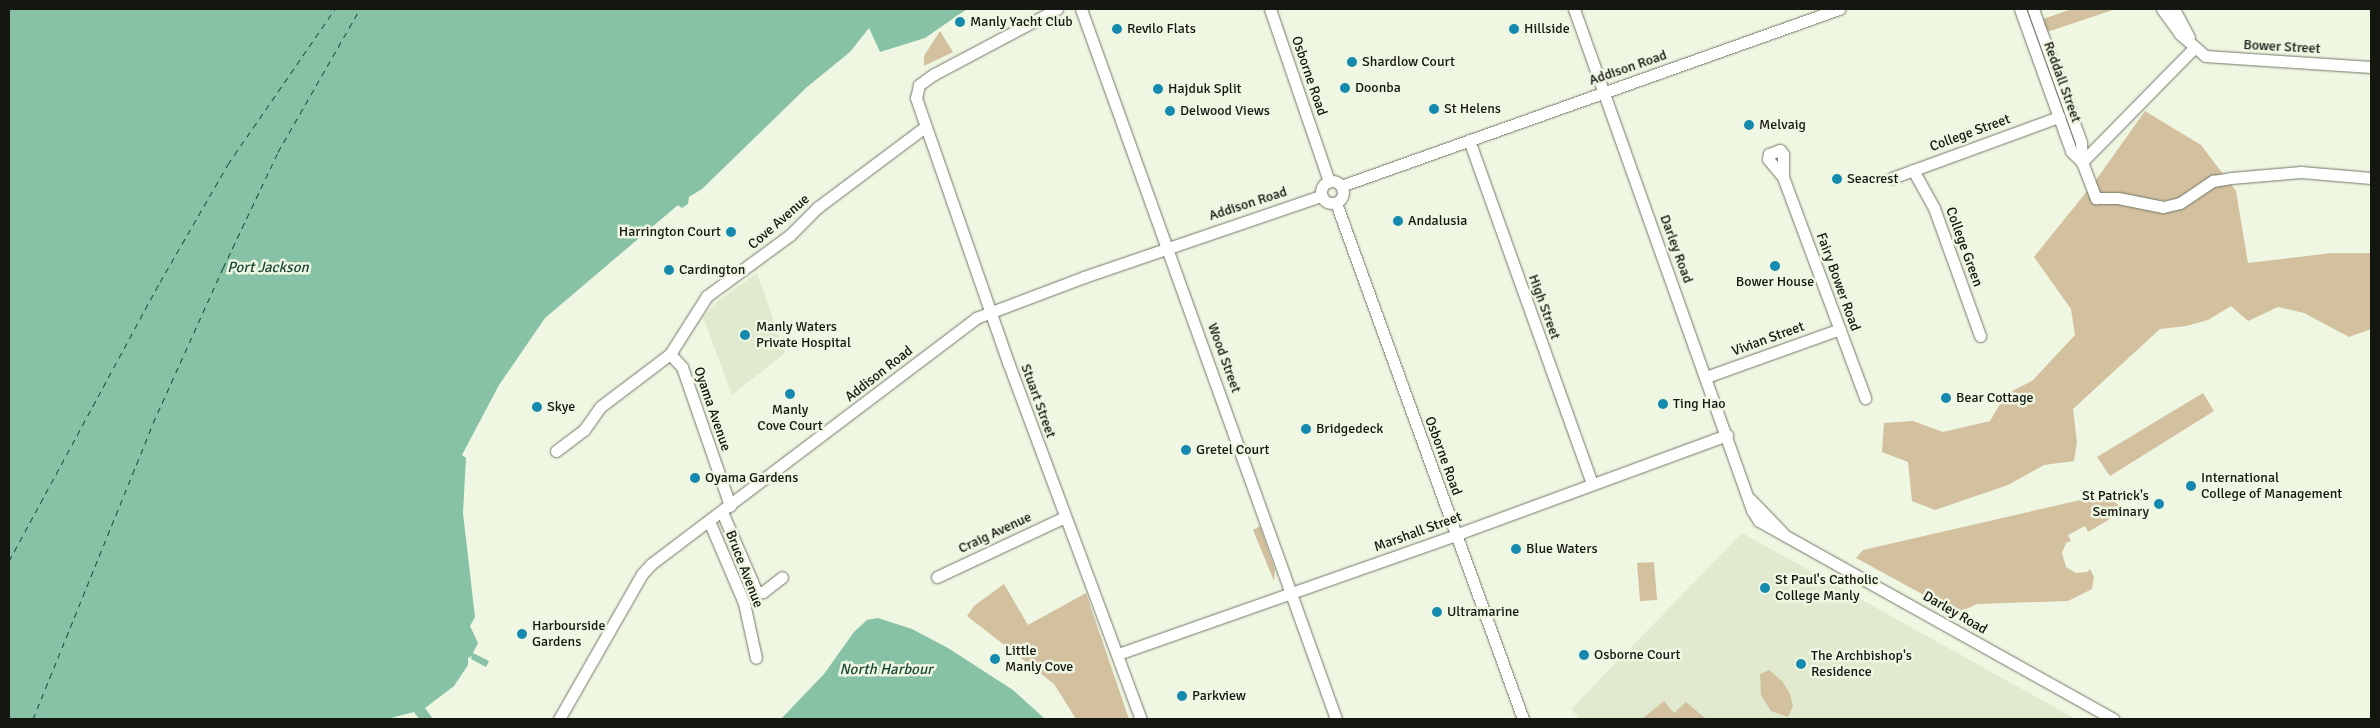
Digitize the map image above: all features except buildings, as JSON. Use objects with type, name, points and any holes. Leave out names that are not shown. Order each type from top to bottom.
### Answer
[{"type":"street","name":"Stuart Street","points":[[1057,9],[934,74],[916,91],[925,127],[990,313],[1141,719]]},
{"type":"street","name":"Wood Street","points":[[1081,9],[1336,719]]},
{"type":"street","name":"Osborne Road","points":[[1270,9],[1329,181]]},
{"type":"street","name":"Darley Road","points":[[1574,9],[1750,499],[1783,533],[2113,719]]},
{"type":"street","name":"Addison Road","points":[[1341,186],[1839,9]]},
{"type":"street","name":"Reddall Street","points":[[2020,9],[2070,150],[2082,162],[2096,198],[2118,198],[2163,207],[2180,203],[2213,181],[2231,178],[2301,172],[2371,178]]},
{"type":"street","name":"Reddall Street","points":[[2033,9],[2084,150],[2082,162]]},
{"type":"street","points":[[2082,162],[2194,48],[2171,11]]},
{"type":"street","name":"Bower Street","points":[[2194,48],[2216,59],[2371,67]]},
{"type":"street","name":"College Street","points":[[1892,178],[2059,117]]},
{"type":"street","name":"Cove Avenue","points":[[670,354],[707,296],[790,235],[818,207],[925,127]]},
{"type":"street","name":"High Street","points":[[1469,140],[1592,484]]},
{"type":"street","name":"College Green","points":[[1913,170],[1934,208],[1980,336]]},
{"type":"street","name":"Fairy Bower Road","points":[[1783,177],[1866,398]]},
{"type":"street","points":[[1329,181],[1341,186],[1342,195],[1336,202],[1329,203],[1321,196],[1322,186],[1329,181]]},
{"type":"street","name":"Addison Road","points":[[559,719],[642,574],[976,318],[1321,196]]},
{"type":"street","name":"Osborne Road","points":[[1336,202],[1523,719]]},
{"type":"street","name":"Vivian Street","points":[[1706,377],[1840,329]]},
{"type":"street","points":[[556,452],[584,430],[600,407],[670,354]]},
{"type":"street","name":"Oyama Avenue","points":[[670,354],[682,367],[726,509]]},
{"type":"street","name":"Marshall Street","points":[[1118,654],[1455,535],[1727,435]]},
{"type":"street","name":"Bruce Avenue","points":[[726,509],[757,593],[763,592],[782,578]]},
{"type":"street","name":"Craig Avenue","points":[[937,577],[1066,517]]},
{"type":"street","name":"Bruce Avenue","points":[[710,521],[744,603],[756,658]]},
{"type":"shaded area","points":[[2072,9],[2116,9],[2047,32],[2043,19]]},
{"type":"shaded area","points":[[940,31],[953,52],[924,66],[924,56]]},
{"type":"shaded area","points":[[2145,111],[2201,145],[2236,191],[2248,263],[2332,253],[2371,253],[2371,329],[2349,337],[2304,313],[2278,307],[2248,321],[2231,306],[2208,320],[2186,326],[2160,329],[2073,409],[2077,442],[2074,461],[2044,465],[2008,485],[1935,510],[1912,501],[1908,462],[1882,452],[1884,423],[1913,421],[1943,432],[1990,421],[2006,394],[2032,381],[2075,335],[2071,309],[2034,257],[2096,180]]},
{"type":"shaded area","name":"Manly Waters Private Hospital","points":[[757,273],[785,353],[732,395],[703,317],[717,302]]},
{"type":"shaded area","points":[[2203,393],[2214,411],[2110,476],[2097,457]]},
{"type":"shaded area","points":[[2089,498],[2115,502],[2125,510],[2088,532],[2085,526],[2068,535],[2071,541],[2066,543],[2062,553],[2066,567],[2076,573],[2087,572],[2090,569],[2094,577],[2092,589],[2068,601],[1977,604],[1957,613],[1856,558],[1863,550]]},
{"type":"shaded area","points":[[1260,526],[1275,570],[1274,581],[1253,530]]},
{"type":"shaded area","name":"St Paul's Catholic College Manly","points":[[1742,533],[2074,718],[1580,719],[1571,709]]},
{"type":"shaded area","points":[[1654,562],[1657,600],[1640,601],[1637,563]]},
{"type":"shaded area","points":[[1004,584],[1028,625],[1086,593],[1129,719],[1076,719],[1054,684],[967,616],[974,606]]},
{"type":"shaded area","points":[[1769,670],[1782,681],[1790,694],[1793,706],[1788,717],[1771,711],[1761,695],[1760,674]]},
{"type":"shaded area","points":[[1664,701],[1674,713],[1686,702],[1706,719],[1642,719]]},
{"type":"water","name":"Port Jackson","points":[[9,9],[967,9],[925,38],[880,52],[869,28],[850,52],[807,87],[702,189],[689,197],[688,204],[682,208],[678,205],[545,318],[499,385],[462,455],[466,458],[463,513],[475,617],[470,626],[478,643],[473,653],[489,661],[486,667],[471,659],[472,656],[468,658],[468,665],[454,686],[425,708],[433,719],[419,719],[414,712],[387,719],[9,719]]},
{"type":"water","name":"North Harbour","points":[[878,618],[912,629],[948,648],[1013,690],[1045,719],[781,719],[824,674],[854,632],[867,620]]},
{"type":"ferry route","points":[[9,561],[160,282],[228,164],[335,9]]},
{"type":"ferry route","points":[[33,719],[153,423],[223,268],[278,152],[360,9]]},
{"type":"place","name":"Manly Yacht Club","points":[[960,22]]},
{"type":"place","name":"Revilo Flats","points":[[1117,29]]},
{"type":"place","name":"Hillside","points":[[1514,29]]},
{"type":"place","name":"Shardlow Court","points":[[1352,62]]},
{"type":"place","name":"Doonba","points":[[1345,88]]},
{"type":"place","name":"Hajduk Split","points":[[1158,89]]},
{"type":"place","name":"St Helens","points":[[1434,109]]},
{"type":"place","name":"Delwood Views","points":[[1170,111]]},
{"type":"place","name":"Melvaig","points":[[1749,125]]},
{"type":"place","name":"Seacrest","points":[[1837,179]]},
{"type":"place","name":"Andalusia","points":[[1398,221]]},
{"type":"place","name":"Harrington Court","points":[[731,232]]},
{"type":"place","name":"Bower House","points":[[1775,266]]},
{"type":"place","name":"Cardington","points":[[669,270]]},
{"type":"place","name":"Manly Waters Private Hospital","points":[[745,335]]},
{"type":"place","name":"Manly Cove Court","points":[[790,394]]},
{"type":"place","name":"Bear Cottage","points":[[1946,398]]},
{"type":"place","name":"Ting Hao","points":[[1663,404]]},
{"type":"place","name":"Skye","points":[[537,407]]},
{"type":"place","name":"Bridgedeck","points":[[1306,429]]},
{"type":"place","name":"Gretel Court","points":[[1186,450]]},
{"type":"place","name":"Oyama Gardens","points":[[695,478]]},
{"type":"place","name":"International College of Management","points":[[2191,486]]},
{"type":"place","name":"St Patrick's Seminary","points":[[2159,504]]},
{"type":"place","name":"Blue Waters","points":[[1516,549]]},
{"type":"place","name":"St Paul's Catholic College Manly","points":[[1765,588]]},
{"type":"place","name":"Ultramarine","points":[[1437,612]]},
{"type":"place","name":"Harbourside Gardens","points":[[522,634]]},
{"type":"place","name":"Osborne Court","points":[[1584,655]]},
{"type":"place","name":"Little Manly Cove","points":[[995,659]]},
{"type":"place","name":"The Archbishop's Residence","points":[[1801,664]]},
{"type":"place","name":"Parkview","points":[[1182,696]]}]
